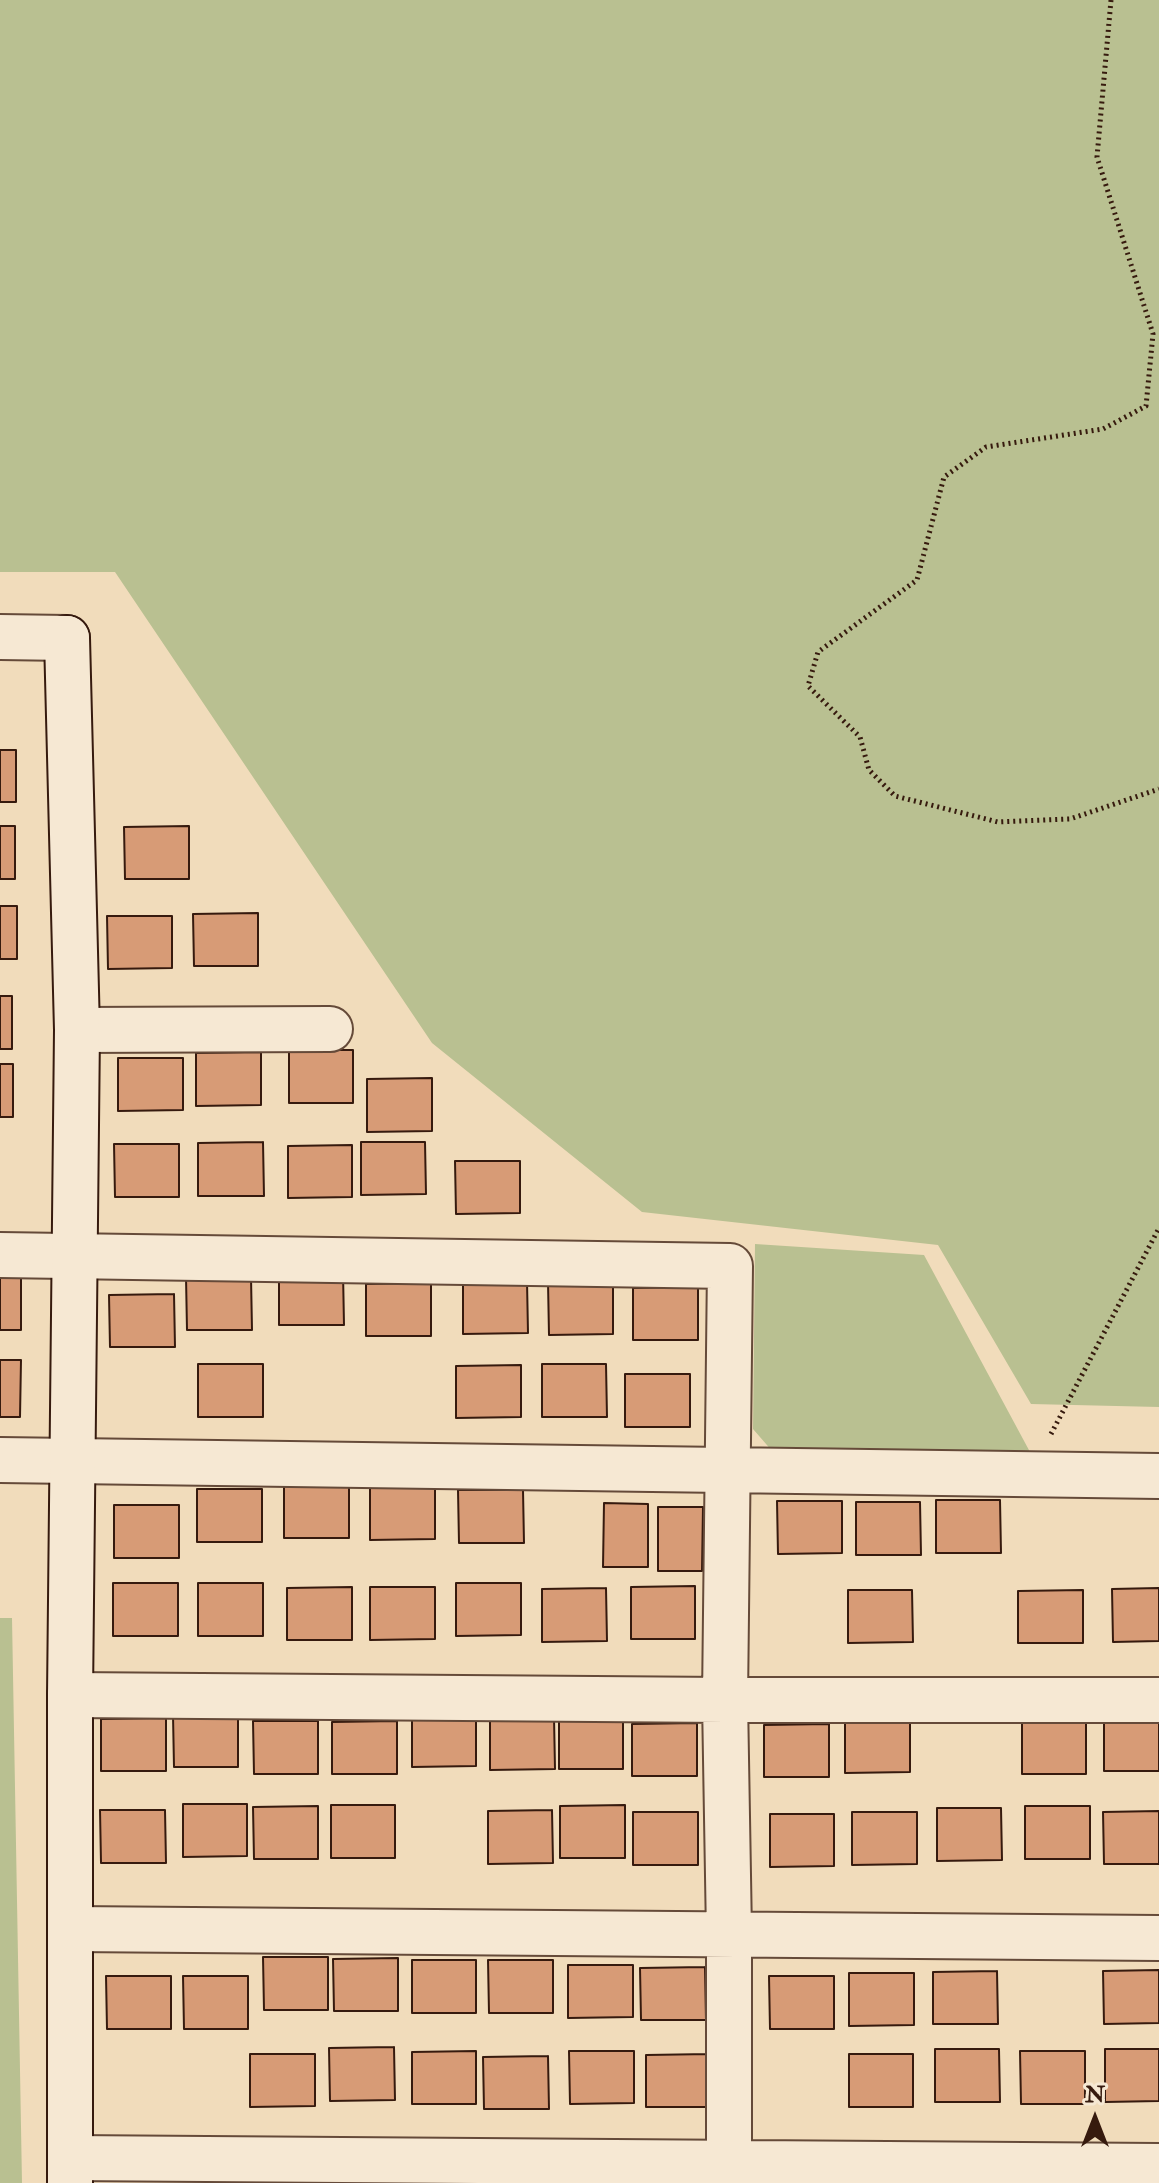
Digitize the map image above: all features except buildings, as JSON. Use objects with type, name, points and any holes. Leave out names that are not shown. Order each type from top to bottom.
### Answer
[{"type":"street","points":[[0,637],[67,638],[77,1030],[71,1460],[70,2170],[730,2173],[1159,2166]]},
{"type":"street","points":[[77,1030],[330,1029]]},
{"type":"street","points":[[0,1255],[730,1266],[725,1700],[730,2173]]},
{"type":"street","points":[[0,1460],[1159,1476]]},
{"type":"street","points":[[70,1695],[1159,1700]]},
{"type":"street","points":[[72,1929],[1159,1938]]},
{"type":"path","points":[[1111,0],[1097,157],[1153,334],[1146,406],[1103,429],[986,447],[944,477],[917,580],[818,652],[808,686],[860,737],[869,770],[895,796],[998,822],[1070,819],[1159,789]]},
{"type":"path","points":[[1030,1474],[1159,1228]]},
{"type":"green space","points":[[0,0],[1159,0],[1159,1407],[1031,1404],[938,1245],[642,1212],[432,1043],[115,572],[0,572]]},
{"type":"green space","points":[[755,1244],[924,1255],[1030,1452],[773,1452],[753,1429]]},
{"type":"green space","points":[[0,1618],[12,1618],[22,2183],[0,2183]]}]
